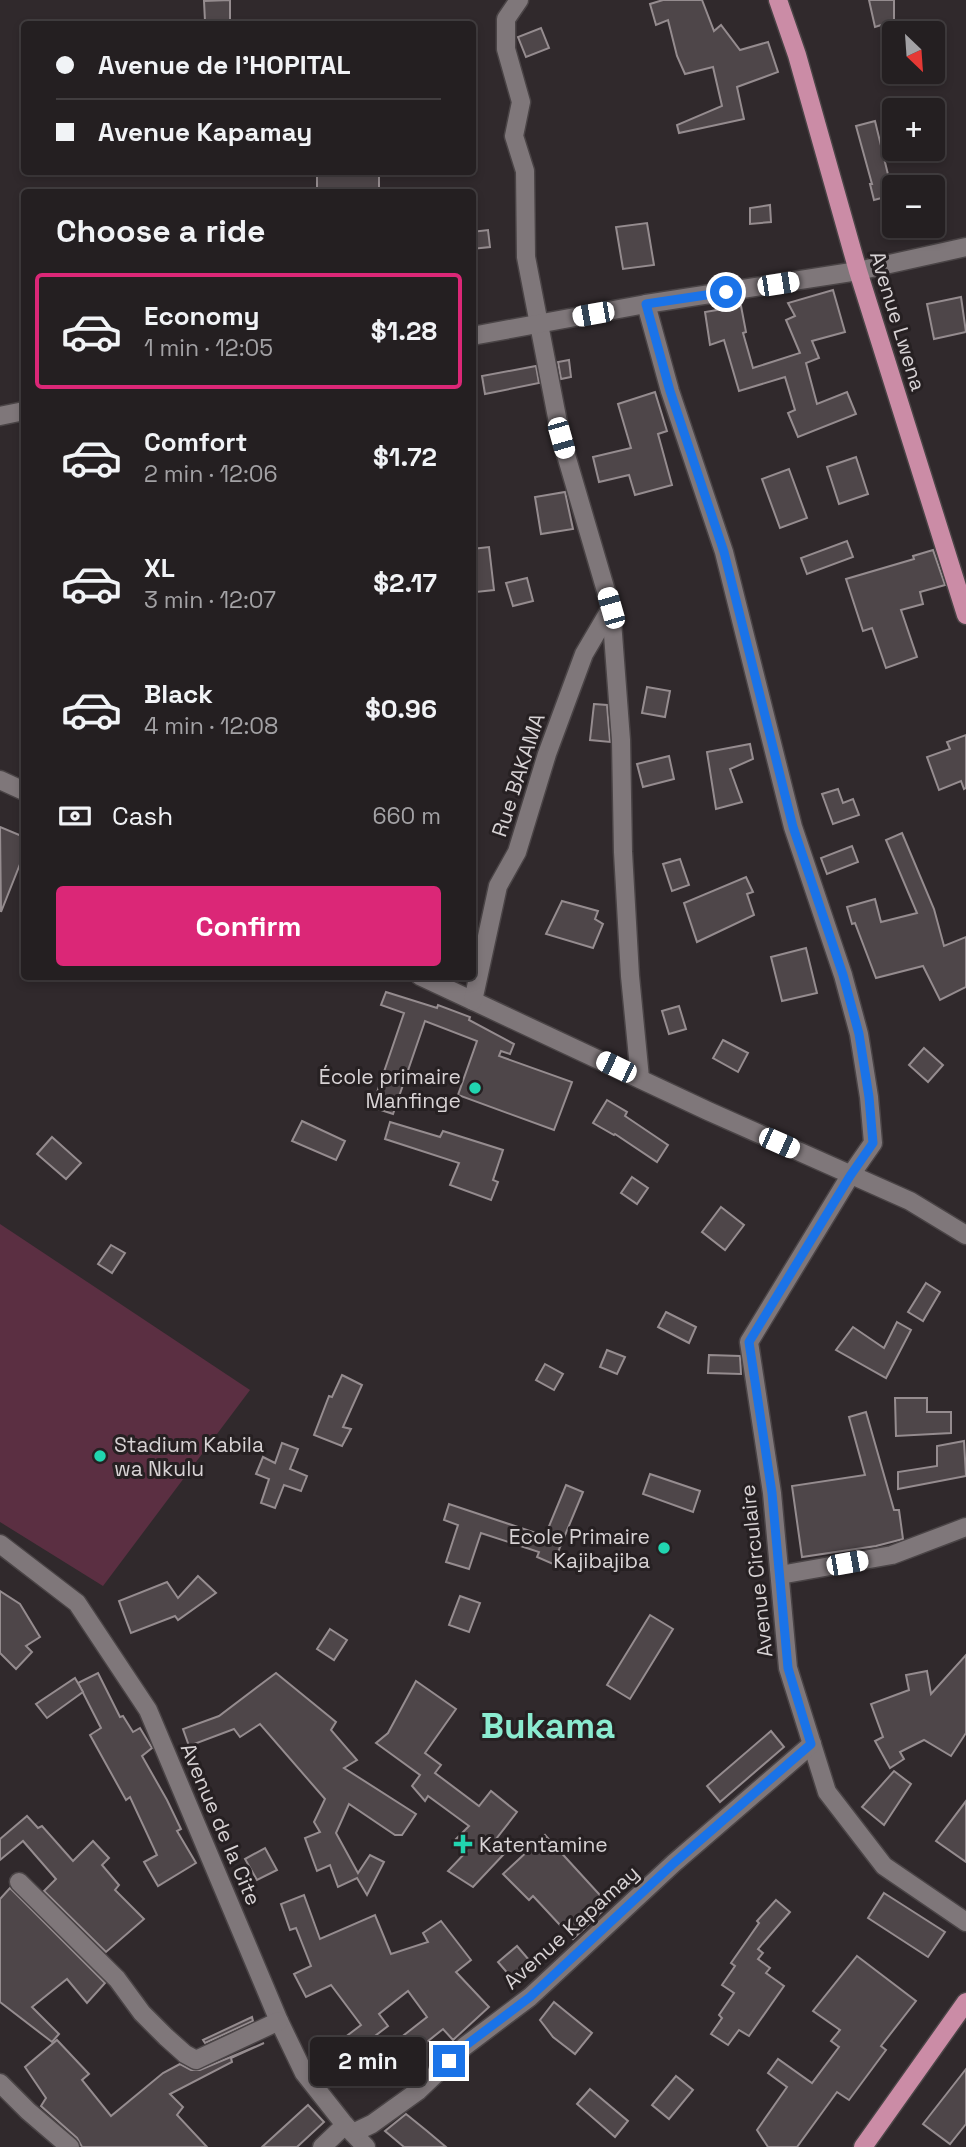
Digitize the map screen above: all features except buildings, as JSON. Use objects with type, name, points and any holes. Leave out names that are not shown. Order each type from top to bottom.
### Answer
[{"type":"main road","name":"Avenue Lwena","points":[[778,0],[797,55],[858,271],[966,615]]},
{"type":"main road","points":[[863,2147],[966,2002]]},
{"type":"street","points":[[519,0],[506,19],[506,49],[521,102],[514,136],[525,171],[526,257],[561,438],[611,608],[621,740],[623,852],[630,976],[640,1079]]},
{"type":"street","points":[[476,335],[646,304],[858,271],[966,247]]},
{"type":"street","name":"Avenue Circulaire","points":[[646,304],[670,391],[724,552],[793,827],[843,975],[859,1034],[869,1097],[873,1143],[749,1342],[772,1493],[788,1668],[827,1792],[884,1866],[966,1922]]},
{"type":"street","points":[[0,416],[21,412]]},
{"type":"street","name":"Rue BAKAMA","points":[[473,1001],[498,887],[517,852],[547,754],[584,654],[611,608]]},
{"type":"street","points":[[0,780],[21,790]]},
{"type":"street","points":[[428,980],[850,1176],[910,1201],[966,1235]]},
{"type":"street","points":[[780,1575],[892,1555],[966,1527]]},
{"type":"street","name":"Avenue de la Cite","points":[[0,1544],[77,1603],[148,1710],[279,2021],[304,2073],[366,2147]]},
{"type":"street","name":"Avenue Kapamay","points":[[322,2147],[349,2129],[372,2124],[418,2091],[465,2046],[530,1997],[674,1863],[811,1744]]},
{"type":"street","points":[[19,1882],[117,1979],[142,2013],[185,2054],[196,2060],[279,2021]]},
{"type":"street","points":[[0,2083],[70,2147]]},
{"type":"shaded area","name":"Stadium Kabila wa Nkulu","points":[[0,1224],[250,1390],[103,1586],[0,1522]]},
{"type":"place","name":"École primaire Manfinge","points":[[475,1088]]},
{"type":"place","name":"Stadium Kabila wa Nkulu","points":[[100,1456]]},
{"type":"place","name":"Ecole Primaire Kajibajiba","points":[[664,1548]]},
{"type":"place","name":"Katentamine","points":[[463,1844]]},
{"type":"district","name":"Bukama","points":[[548,1726]]},
{"type":"route","points":[[449,2061],[530,1997],[674,1863],[811,1744],[788,1668],[772,1493],[749,1342],[873,1143],[859,1034],[843,975],[793,827],[724,552],[670,391],[646,304],[726,292]]}]
